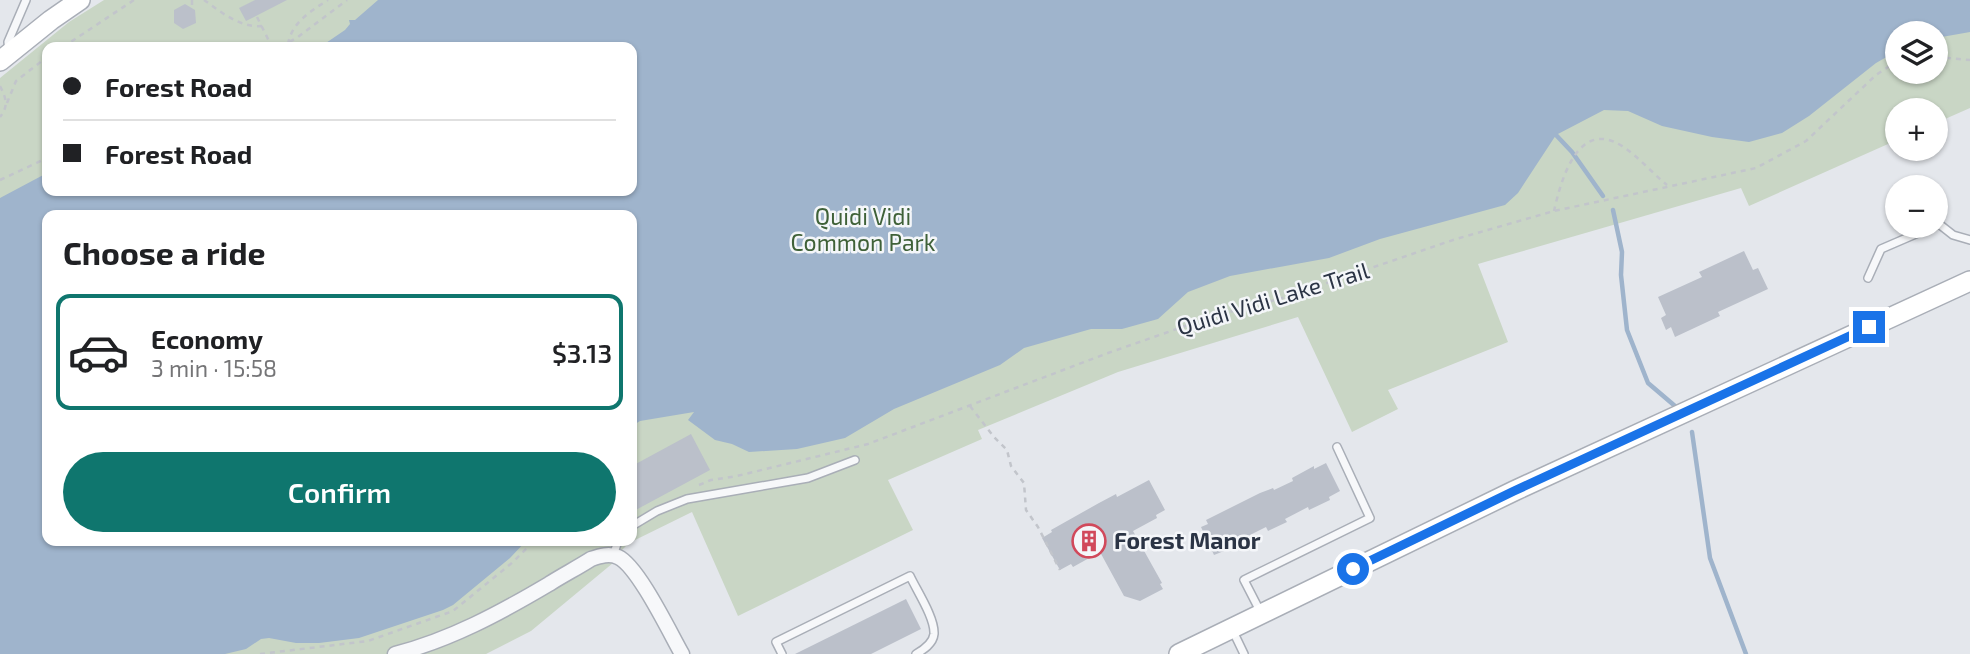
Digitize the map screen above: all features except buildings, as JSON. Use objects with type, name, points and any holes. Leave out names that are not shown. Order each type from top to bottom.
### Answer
[{"type":"street","points":[[5,58],[80,0]]},
{"type":"street","points":[[1179,654],[1514,491],[1970,281]]},
{"type":"street","points":[[395,654],[458,632],[516,604],[602,555],[620,558],[636,575],[682,654]]},
{"type":"lane","points":[[5,58],[8,42],[26,0]]},
{"type":"lane","points":[[1868,278],[1881,249],[1939,224],[1954,235],[1970,240]]},
{"type":"lane","points":[[1261,613],[1244,580],[1370,518],[1337,447]]},
{"type":"lane","points":[[637,523],[657,511],[687,499],[808,478],[855,460]]},
{"type":"lane","points":[[613,555],[616,546]]},
{"type":"lane","points":[[782,654],[776,642],[910,576],[931,620],[934,634],[931,643],[916,654]]},
{"type":"lane","points":[[1231,629],[1244,654]]},
{"type":"path","points":[[71,42],[135,0]]},
{"type":"path","points":[[192,0],[192,8]]},
{"type":"path","points":[[204,0],[248,26],[262,26]]},
{"type":"path","points":[[289,42],[293,29],[305,15],[328,0]]},
{"type":"path","points":[[291,42],[347,0]]},
{"type":"path","points":[[257,17],[270,42]]},
{"type":"path","points":[[1948,58],[1970,60]]},
{"type":"path","points":[[0,117],[16,80],[42,61]]},
{"type":"path","name":"Quidi Vidi Lake Trail","points":[[700,485],[711,480],[868,444],[1108,352],[1211,317],[1286,297],[1457,239],[1554,211],[1756,168],[1806,141],[1885,69]]},
{"type":"path","points":[[0,86],[7,103]]},
{"type":"path","points":[[1554,211],[1559,189],[1572,158],[1580,148],[1599,138],[1619,144],[1668,186]]},
{"type":"path","points":[[0,180],[42,161]]},
{"type":"path","points":[[970,406],[1007,450],[1011,466],[1024,484],[1026,510],[1060,570]]},
{"type":"path","points":[[260,654],[368,641],[453,611],[529,546]]},
{"type":"green space","name":"Quidi Vidi Common Park","points":[[104,0],[1970,0],[1970,108],[1948,118],[1948,98],[1885,98],[1885,145],[1749,206],[1741,188],[1478,264],[1508,342],[1388,390],[1398,409],[1352,432],[1298,317],[1118,372],[978,430],[982,439],[888,480],[913,530],[738,616],[692,512],[637,539],[637,210],[42,210],[42,546],[626,546],[613,563],[531,631],[486,654],[0,654],[0,78],[42,44],[42,196],[637,196],[637,42],[44,42],[69,22]]},
{"type":"water","name":"Quidi Vidi Common Park","points":[[378,0],[1970,0],[1970,32],[1948,36],[1948,21],[1885,21],[1885,58],[1809,116],[1782,133],[1749,142],[1662,126],[1628,111],[1604,110],[1556,135],[1518,193],[1505,205],[1380,239],[1329,258],[1230,276],[1188,292],[1158,319],[1122,329],[1091,329],[1024,348],[1000,365],[894,409],[845,438],[797,449],[749,452],[715,440],[688,420],[694,412],[637,423],[637,210],[42,210],[42,546],[521,546],[453,605],[359,638],[296,643],[269,638],[261,639],[246,649],[225,654],[0,654],[0,198],[42,176],[42,196],[637,196],[637,42],[327,42],[345,30],[350,24],[349,20],[355,20]]},
{"type":"waterway","points":[[1556,135],[1572,152],[1603,196]]},
{"type":"waterway","points":[[1613,210],[1622,252],[1621,275],[1627,330],[1648,383],[1675,406]]},
{"type":"waterway","points":[[1692,432],[1710,558],[1746,654]]},
{"type":"place","name":"Forest Manor","points":[[1089,541]]},
{"type":"route","points":[[1353,569],[1514,491],[1869,327]]}]
